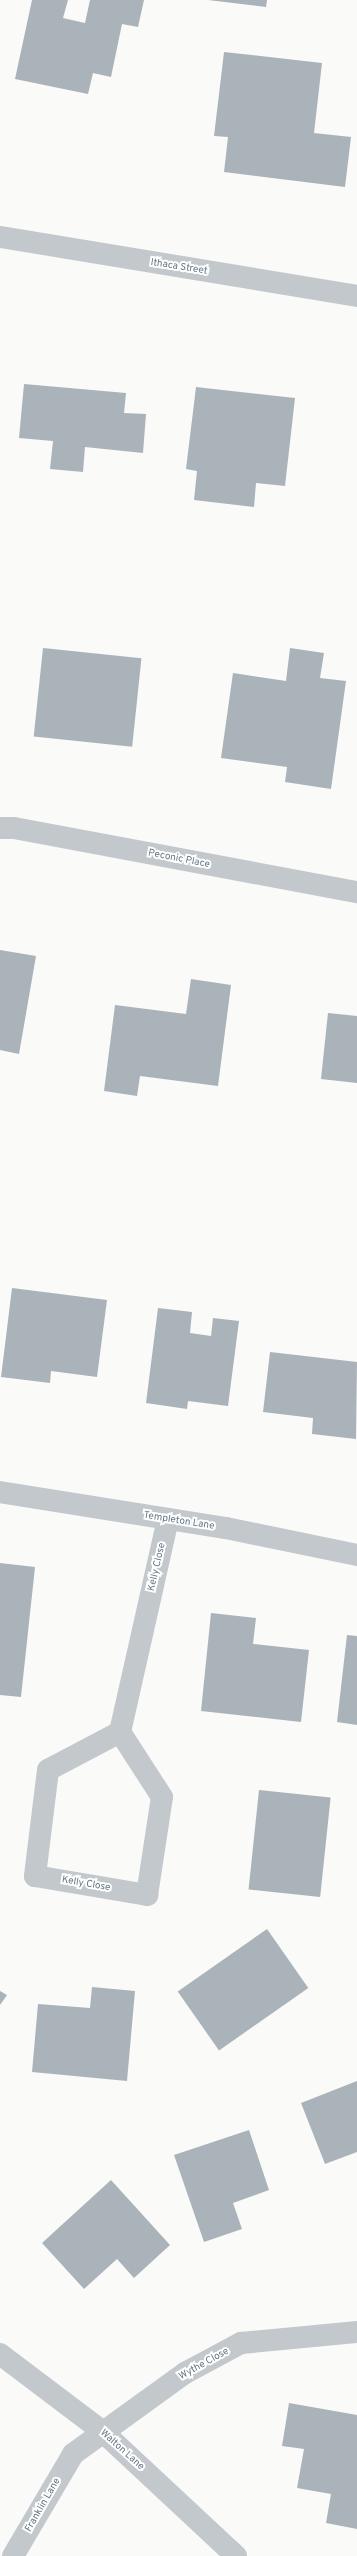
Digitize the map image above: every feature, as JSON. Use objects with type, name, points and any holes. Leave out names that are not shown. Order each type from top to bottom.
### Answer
[{"type":"street","name":"Ithaca Street","points":[[1,238],[357,296]]},
{"type":"street","name":"Peconic Place","points":[[0,828],[357,892]]},
{"type":"street","name":"Templeton Lane","points":[[0,1492],[168,1519],[357,1555]]},
{"type":"street","name":"Kelly Close","points":[[120,1732],[48,1770],[35,1876],[147,1895],[162,1797],[120,1732],[168,1519]]},
{"type":"street","name":"Wythe Close","points":[[73,2454],[184,2373],[241,2343],[357,2332]]},
{"type":"street","name":"Walton Lane","points":[[0,2354],[103,2432],[236,2556]]},
{"type":"street","name":"Franklin Lane","points":[[13,2556],[73,2454]]},
{"type":"building","points":[[32,0],[68,0],[63,18],[85,23],[90,0],[144,0],[138,27],[122,24],[111,77],[93,73],[88,94],[15,79]]},
{"type":"building","points":[[208,0],[267,0],[266,7]]},
{"type":"building","points":[[224,52],[322,63],[314,133],[351,137],[345,187],[224,172],[228,137],[214,136]]},
{"type":"building","points":[[24,384],[126,393],[124,413],[146,414],[143,453],[85,447],[83,472],[50,469],[53,441],[19,438]]},
{"type":"building","points":[[196,387],[295,398],[285,486],[256,483],[254,507],[194,500],[197,471],[186,469]]},
{"type":"building","points":[[43,648],[141,658],[132,747],[34,737]]},
{"type":"building","points":[[290,648],[324,653],[320,678],[346,681],[331,789],[285,782],[287,767],[221,758],[233,673],[286,681]]},
{"type":"building","points":[[0,950],[36,956],[19,1054],[0,1050]]},
{"type":"building","points":[[191,979],[231,985],[218,1086],[140,1076],[137,1096],[104,1091],[115,1005],[186,1014]]},
{"type":"building","points":[[328,1013],[357,1016],[357,1083],[321,1079]]},
{"type":"building","points":[[12,1288],[107,1300],[97,1377],[51,1371],[50,1383],[1,1377]]},
{"type":"building","points":[[158,1308],[192,1312],[190,1333],[211,1336],[213,1318],[239,1321],[228,1406],[188,1401],[187,1409],[146,1403]]},
{"type":"building","points":[[270,1352],[357,1362],[356,1439],[312,1434],[313,1418],[263,1412]]},
{"type":"building","points":[[0,1563],[35,1567],[21,1697],[0,1695]]},
{"type":"building","points":[[211,1613],[256,1618],[253,1644],[309,1650],[301,1722],[201,1711]]},
{"type":"building","points":[[347,1635],[357,1636],[357,1725],[337,1722]]},
{"type":"building","points":[[259,1790],[331,1798],[320,1897],[249,1889]]},
{"type":"building","points":[[267,1929],[308,1988],[219,2050],[178,1992]]},
{"type":"building","points":[[92,1987],[135,1991],[127,2081],[32,2072],[38,2004],[90,2008]]},
{"type":"building","points":[[0,1991],[7,1995],[0,2005]]},
{"type":"building","points":[[357,2081],[357,2152],[325,2164],[301,2103]]},
{"type":"building","points":[[249,2130],[269,2190],[233,2203],[242,2229],[204,2242],[174,2155]]},
{"type":"building","points":[[111,2180],[170,2245],[134,2278],[117,2259],[84,2289],[42,2243]]},
{"type":"building","points":[[289,2403],[357,2415],[357,2529],[326,2523],[331,2494],[297,2488],[304,2449],[282,2446]]}]
